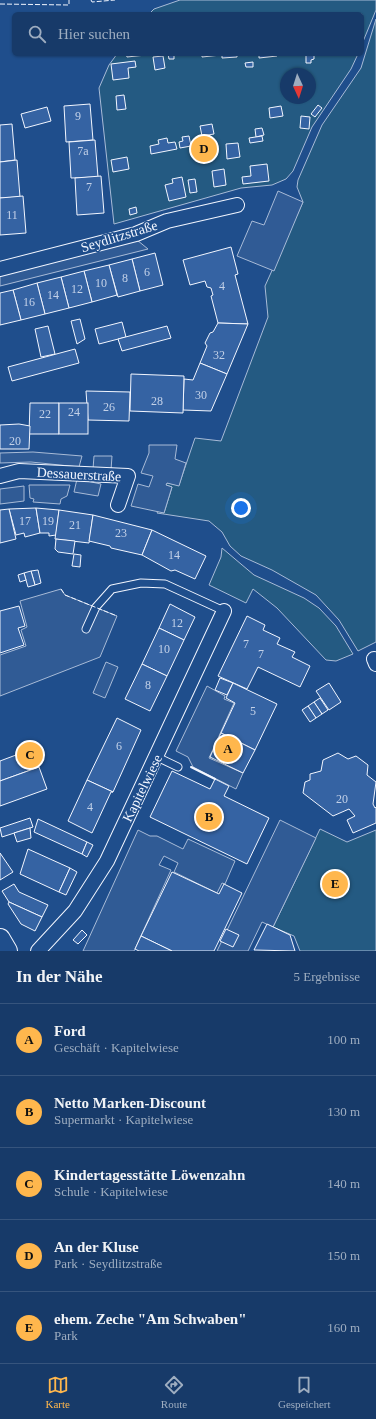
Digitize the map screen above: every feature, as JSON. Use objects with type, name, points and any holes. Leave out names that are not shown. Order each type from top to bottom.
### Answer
[{"type":"main road","points":[[0,939],[7,951]]},
{"type":"street","name":"Seydlitzstraße","points":[[0,269],[136,234],[167,221],[237,205]]},
{"type":"street","name":"Dessauerstraße","points":[[0,476],[19,471],[128,476],[118,505]]},
{"type":"street","name":"Kapitelwiese","points":[[38,951],[75,911],[107,861],[224,611]]},
{"type":"lane","points":[[86,629],[96,607],[112,589],[141,583],[165,584],[224,611]]},
{"type":"lane","points":[[156,757],[178,767]]},
{"type":"shaded area","points":[[180,0],[376,0],[376,10],[364,39],[364,12],[151,12],[154,9]]},
{"type":"shaded area","points":[[376,19],[376,642],[358,651],[339,620],[316,595],[272,570],[241,556],[230,546],[222,532],[209,521],[157,513],[158,511],[164,513],[172,487],[166,485],[167,483],[179,485],[195,438],[221,441],[268,317],[265,286],[303,202],[297,187],[298,180],[322,125],[361,68]]},
{"type":"shaded area","points":[[116,56],[357,56],[351,69],[312,127],[293,171],[286,179],[272,185],[241,188],[114,224],[99,88],[109,65]]},
{"type":"shaded area","points":[[278,191],[303,202],[274,271],[237,256],[252,221],[264,225]]},
{"type":"shaded area","points":[[137,240],[148,249],[0,286],[0,275]]},
{"type":"shaded area","points":[[149,445],[177,445],[175,459],[186,463],[179,486],[167,483],[166,485],[172,487],[164,513],[131,506],[138,484],[149,487],[153,476],[141,473],[149,453]]},
{"type":"shaded area","points":[[33,452],[82,456],[79,467],[31,462],[0,463],[0,453]]},
{"type":"shaded area","points":[[94,456],[112,456],[111,470],[93,469]]},
{"type":"shaded area","points":[[77,479],[101,484],[98,496],[74,492]]},
{"type":"shaded area","points":[[29,485],[70,485],[67,496],[61,499],[60,504],[33,502],[34,499],[30,498]]},
{"type":"shaded area","points":[[24,486],[24,501],[0,504],[0,489]]},
{"type":"shaded area","points":[[222,548],[254,575],[304,598],[319,608],[336,626],[353,654],[336,661],[326,660],[277,608],[253,589],[246,603],[209,585],[221,557]]},
{"type":"shaded area","points":[[61,589],[65,595],[117,616],[100,657],[0,696],[0,655],[26,646],[21,630],[27,627],[20,601]]},
{"type":"shaded area","points":[[106,662],[118,667],[105,698],[93,693]]},
{"type":"shaded area","points":[[207,686],[225,696],[224,699],[234,703],[209,758],[243,773],[236,789],[193,767],[188,757],[176,751]]},
{"type":"shaded area","points":[[280,820],[316,838],[273,927],[262,922],[248,951],[217,951]]},
{"type":"shaded area","points":[[320,829],[347,842],[376,830],[376,951],[300,951],[294,936],[273,927]]},
{"type":"shaded area","points":[[138,830],[150,836],[157,836],[183,849],[188,839],[235,861],[225,884],[222,883],[217,893],[174,872],[178,863],[164,856],[159,865],[171,870],[134,951],[83,951]]},
{"type":"building","points":[[163,56],[165,68],[155,70],[153,57]]},
{"type":"building","points":[[168,56],[174,56],[174,59],[169,59]]},
{"type":"building","points":[[222,56],[237,56],[237,57],[222,58]]},
{"type":"building","points":[[259,56],[277,56],[259,58]]},
{"type":"building","points":[[306,56],[314,56],[311,63],[306,63]]},
{"type":"building","points":[[135,61],[136,67],[128,68],[129,78],[113,80],[111,64]]},
{"type":"building","points":[[253,62],[253,67],[246,67],[245,63]]},
{"type":"building","points":[[124,95],[126,109],[117,110],[116,96]]},
{"type":"building","points":[[90,104],[93,140],[66,142],[64,106]]},
{"type":"building","points":[[318,105],[322,108],[315,117],[311,114]]},
{"type":"building","points":[[281,106],[283,116],[270,118],[269,108]]},
{"type":"building","points":[[47,107],[51,121],[25,128],[21,114]]},
{"type":"building","points":[[301,116],[310,117],[309,129],[300,128]]},
{"type":"building","points":[[12,124],[15,160],[0,162],[0,125]]},
{"type":"building","points":[[212,124],[214,134],[202,136],[200,126]]},
{"type":"building","points":[[262,128],[264,135],[256,137],[255,129]]},
{"type":"building","points":[[189,136],[191,146],[180,148],[179,142],[183,141],[182,137]]},
{"type":"building","points":[[262,136],[263,141],[250,143],[249,138]]},
{"type":"building","points":[[167,138],[168,143],[175,142],[177,149],[151,154],[150,146],[159,144],[158,140]]},
{"type":"building","points":[[95,140],[98,177],[71,178],[69,142]]},
{"type":"building","points":[[238,143],[240,157],[227,159],[226,144]]},
{"type":"building","points":[[127,157],[129,169],[113,172],[111,160]]},
{"type":"building","points":[[17,160],[20,197],[0,198],[0,162]]},
{"type":"building","points":[[267,164],[269,181],[243,184],[242,177],[251,176],[250,166]]},
{"type":"building","points":[[224,169],[226,185],[214,187],[212,171]]},
{"type":"building","points":[[101,176],[104,213],[77,215],[75,178]]},
{"type":"building","points":[[182,177],[186,197],[169,201],[165,185],[173,183],[172,179]]},
{"type":"building","points":[[195,179],[197,192],[190,193],[188,180]]},
{"type":"building","points":[[23,196],[26,233],[0,235],[0,198]]},
{"type":"building","points":[[136,207],[137,213],[130,215],[129,209]]},
{"type":"building","points":[[231,247],[238,274],[235,275],[248,324],[218,323],[211,296],[213,295],[211,288],[207,287],[205,281],[190,285],[183,260]]},
{"type":"building","points":[[155,253],[163,285],[140,291],[132,259]]},
{"type":"building","points":[[132,259],[140,291],[118,297],[109,265]]},
{"type":"building","points":[[109,265],[117,295],[92,302],[84,271]]},
{"type":"building","points":[[84,271],[92,302],[69,308],[61,277]]},
{"type":"building","points":[[61,277],[69,308],[45,314],[37,283]]},
{"type":"building","points":[[37,283],[45,314],[21,320],[13,290]]},
{"type":"building","points":[[13,290],[21,320],[0,325],[0,293]]},
{"type":"building","points":[[80,319],[85,339],[77,344],[71,321]]},
{"type":"building","points":[[122,322],[126,337],[99,344],[95,329]]},
{"type":"building","points":[[218,323],[248,324],[227,374],[200,363],[207,346],[205,343],[210,333],[213,332]]},
{"type":"building","points":[[48,326],[55,354],[41,357],[35,329]]},
{"type":"building","points":[[167,326],[171,338],[122,351],[118,339]]},
{"type":"building","points":[[75,349],[79,363],[12,381],[8,367]]},
{"type":"building","points":[[200,363],[227,374],[211,411],[183,410],[184,379],[193,380]]},
{"type":"building","points":[[131,374],[184,376],[183,413],[130,411]]},
{"type":"building","points":[[86,391],[130,392],[129,421],[88,420]]},
{"type":"building","points":[[30,403],[59,403],[59,434],[29,434]]},
{"type":"building","points":[[59,403],[88,403],[88,434],[59,434]]},
{"type":"building","points":[[19,424],[30,426],[29,449],[0,449],[0,425]]},
{"type":"building","points":[[36,508],[40,533],[25,537],[24,533],[16,535],[9,509]]},
{"type":"building","points":[[36,508],[59,510],[56,535],[49,536],[49,533],[40,533]]},
{"type":"building","points":[[9,509],[16,539],[0,543],[0,510]]},
{"type":"building","points":[[59,510],[93,515],[89,543],[55,539]]},
{"type":"building","points":[[93,515],[152,530],[142,555],[89,541]]},
{"type":"building","points":[[152,530],[206,556],[195,579],[175,570],[171,571],[142,555]]},
{"type":"building","points":[[56,539],[75,541],[73,554],[58,552],[55,549]]},
{"type":"building","points":[[74,554],[81,555],[80,567],[72,566]]},
{"type":"building","points":[[38,570],[41,583],[35,585],[31,571]]},
{"type":"building","points":[[31,571],[35,585],[28,587],[24,573]]},
{"type":"building","points":[[24,573],[26,580],[20,582],[18,575]]},
{"type":"building","points":[[170,604],[195,617],[184,640],[159,628]]},
{"type":"building","points":[[19,606],[25,626],[18,628],[24,645],[0,653],[0,611]]},
{"type":"building","points":[[247,616],[265,625],[263,630],[280,638],[277,644],[295,652],[292,657],[310,666],[300,687],[258,667],[247,689],[218,676]]},
{"type":"building","points":[[159,628],[184,640],[167,676],[142,664]]},
{"type":"building","points":[[142,664],[167,676],[150,711],[125,699]]},
{"type":"building","points":[[220,678],[233,683],[227,695],[215,690]]},
{"type":"building","points":[[233,683],[277,704],[255,750],[221,733],[235,703],[226,698]]},
{"type":"building","points":[[329,683],[341,702],[329,710],[316,691]]},
{"type":"building","points":[[320,698],[328,710],[322,714],[314,702]]},
{"type":"building","points":[[314,702],[322,714],[316,718],[308,706]]},
{"type":"building","points":[[308,706],[316,718],[310,722],[302,710]]},
{"type":"building","points":[[117,718],[141,730],[113,792],[87,780]]},
{"type":"building","points":[[221,733],[255,750],[243,773],[210,757]]},
{"type":"building","points":[[32,749],[36,760],[28,763],[24,752]]},
{"type":"building","points":[[24,752],[28,763],[36,760],[39,767],[0,781],[0,761]]},
{"type":"building","points":[[338,753],[348,759],[356,756],[368,765],[367,775],[376,782],[373,804],[375,808],[376,807],[376,823],[353,833],[347,820],[355,816],[349,809],[333,816],[303,793],[305,782],[310,780],[310,774],[321,771],[323,760]]},
{"type":"building","points":[[39,767],[47,789],[0,806],[0,781]]},
{"type":"building","points":[[172,771],[210,789],[215,779],[229,786],[224,796],[269,818],[247,864],[150,817]]},
{"type":"building","points":[[87,780],[113,792],[111,792],[92,833],[68,821]]},
{"type":"building","points":[[30,818],[33,827],[2,837],[0,828]]},
{"type":"building","points":[[38,819],[87,842],[82,854],[34,832]]},
{"type":"building","points":[[30,828],[31,838],[17,842],[14,833]]},
{"type":"building","points":[[87,842],[93,845],[87,857],[82,854]]},
{"type":"building","points":[[28,849],[70,868],[59,892],[20,874]]},
{"type":"building","points":[[0,853],[13,872],[0,880]]},
{"type":"building","points":[[70,868],[77,872],[66,895],[59,892]]},
{"type":"building","points":[[172,872],[219,894],[224,884],[242,893],[214,951],[172,951],[141,936]]},
{"type":"building","points":[[14,884],[19,892],[48,905],[42,917],[9,902],[2,891]]},
{"type":"building","points":[[9,902],[42,917],[35,931],[21,924],[8,904]]},
{"type":"building","points":[[267,924],[290,935],[295,951],[254,950]]},
{"type":"building","points":[[226,929],[239,935],[233,947],[220,941]]},
{"type":"building","points":[[82,930],[87,935],[78,944],[73,940]]},
{"type":"building","points":[[141,936],[172,951],[139,951],[135,949]]},
{"type":"fence","points":[[0,4],[69,5],[69,0]]},
{"type":"fence","points":[[91,0],[92,2],[115,0]]},
{"type":"fence","points":[[61,589],[65,595],[117,616]]},
{"type":"wall","points":[[191,767],[215,779]]},
{"type":"place","name":"An der Kluse","points":[[204,149]]},
{"type":"place","name":"Ford","points":[[228,749]]},
{"type":"place","name":"Kindertagesstätte Löwenzahn","points":[[30,755]]},
{"type":"place","name":"Netto Marken-Discount","points":[[209,817]]},
{"type":"place","name":"ehem. Zeche \"Am Schwaben\"","points":[[335,884]]}]
